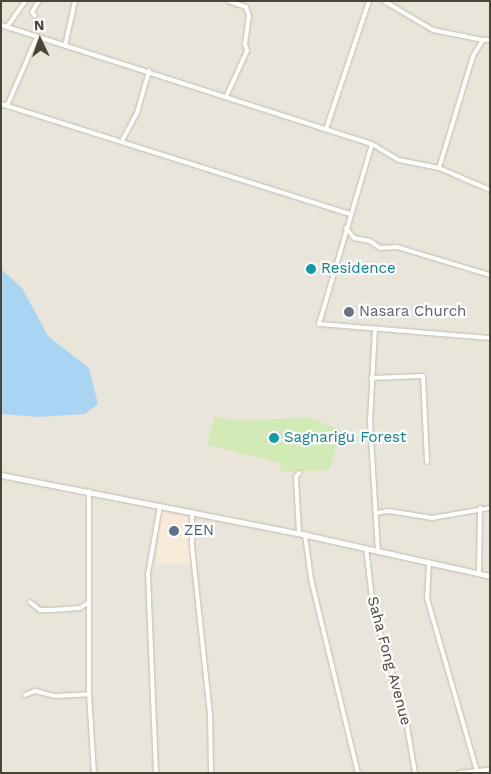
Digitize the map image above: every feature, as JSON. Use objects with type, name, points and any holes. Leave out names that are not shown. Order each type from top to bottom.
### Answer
[{"type":"street","points":[[7,27],[25,1]]},
{"type":"street","points":[[35,16],[32,12],[39,1]]},
{"type":"street","points":[[65,46],[75,1]]},
{"type":"street","points":[[226,96],[247,51],[245,44],[249,16],[246,7],[229,1]]},
{"type":"street","points":[[326,128],[369,1]]},
{"type":"street","points":[[384,1],[433,30],[490,40]]},
{"type":"street","points":[[1,25],[36,39],[149,71],[326,128],[372,144],[399,160],[439,168],[489,190]]},
{"type":"street","points":[[7,106],[36,39]]},
{"type":"street","points":[[439,168],[473,56],[483,40]]},
{"type":"street","points":[[122,141],[137,113],[149,71]]},
{"type":"street","points":[[1,104],[349,214]]},
{"type":"street","points":[[372,144],[349,214],[319,324],[490,338]]},
{"type":"street","points":[[346,228],[354,238],[380,248],[397,247],[490,275]]},
{"type":"street","points":[[375,329],[370,421],[378,550]]},
{"type":"street","points":[[371,378],[423,376],[427,462]]},
{"type":"street","points":[[299,473],[296,476],[302,535],[311,580],[358,773]]},
{"type":"street","points":[[1,475],[378,550],[490,576]]},
{"type":"street","points":[[89,491],[90,694],[94,773]]},
{"type":"street","points":[[156,773],[148,574],[160,506]]},
{"type":"street","points":[[376,513],[388,511],[432,518],[480,508],[490,508]]},
{"type":"street","points":[[479,574],[480,508]]},
{"type":"street","points":[[192,512],[192,546],[210,714],[211,773]]},
{"type":"street","name":"Saha Fong Avenue","points":[[366,548],[373,607],[407,726],[415,773]]},
{"type":"street","points":[[429,563],[427,598],[477,771]]},
{"type":"street","points":[[30,602],[40,610],[51,610],[80,608],[89,602]]},
{"type":"street","points":[[25,695],[35,692],[55,696],[90,694]]},
{"type":"street","points":[[459,773],[490,770]]},
{"type":"shaded area","points":[[1,1],[490,1],[490,773],[1,773]]},
{"type":"shaded area","points":[[161,512],[189,517],[191,564],[156,564]]},
{"type":"green space","name":"Sagnarigu Forest","points":[[214,417],[241,421],[307,417],[341,430],[330,470],[281,472],[280,463],[207,445]]},
{"type":"water","points":[[1,269],[22,288],[48,336],[89,368],[98,404],[85,414],[39,417],[1,414]]},
{"type":"place","name":"Residence","points":[[311,269]]},
{"type":"place","name":"Nasara Church","points":[[349,312]]},
{"type":"place","name":"Sagnarigu Forest","points":[[274,438]]},
{"type":"place","name":"ZEN","points":[[174,531]]}]
